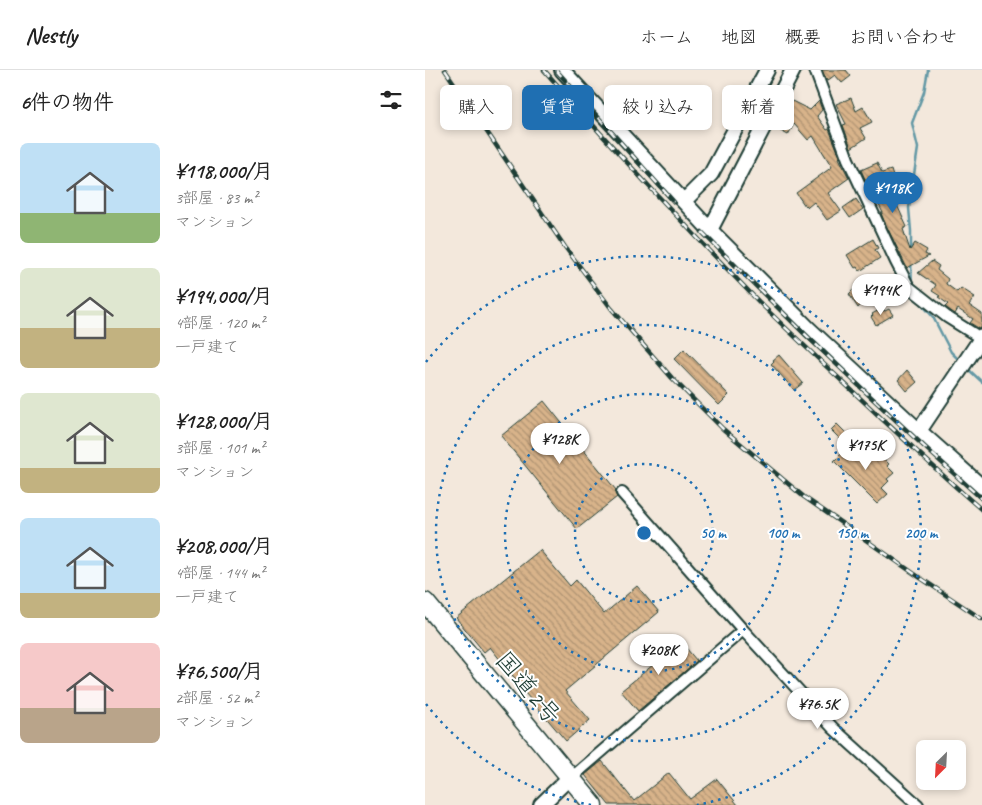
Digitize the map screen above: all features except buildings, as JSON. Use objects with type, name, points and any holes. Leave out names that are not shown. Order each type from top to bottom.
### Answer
[{"type":"highway","name":"国道2号","points":[[425,602],[593,805]]},
{"type":"street","points":[[562,70],[710,230],[810,330],[982,487]]},
{"type":"street","points":[[684,202],[711,174],[767,70]]},
{"type":"street","points":[[710,230],[793,70]]},
{"type":"street","points":[[815,70],[849,159],[909,287],[947,317],[982,338],[919,431]]},
{"type":"street","points":[[722,154],[743,167]]},
{"type":"street","points":[[622,493],[833,728],[918,805]]},
{"type":"street","points":[[541,805],[743,630]]},
{"type":"waterway","points":[[911,250],[909,208],[918,148],[912,123],[924,92],[928,70]]},
{"type":"waterway","points":[[911,263],[912,285]]},
{"type":"waterway","points":[[918,300],[933,317],[951,352],[959,360]]},
{"type":"waterway","points":[[968,369],[982,382]]},
{"type":"railway","points":[[445,70],[565,247],[611,308],[672,378],[723,429],[804,497],[982,619]]},
{"type":"railway","points":[[544,70],[652,190],[763,306],[881,418],[982,510]]},
{"type":"railway","points":[[556,70],[674,202]]},
{"type":"railway","points":[[702,232],[840,368],[982,499]]}]
